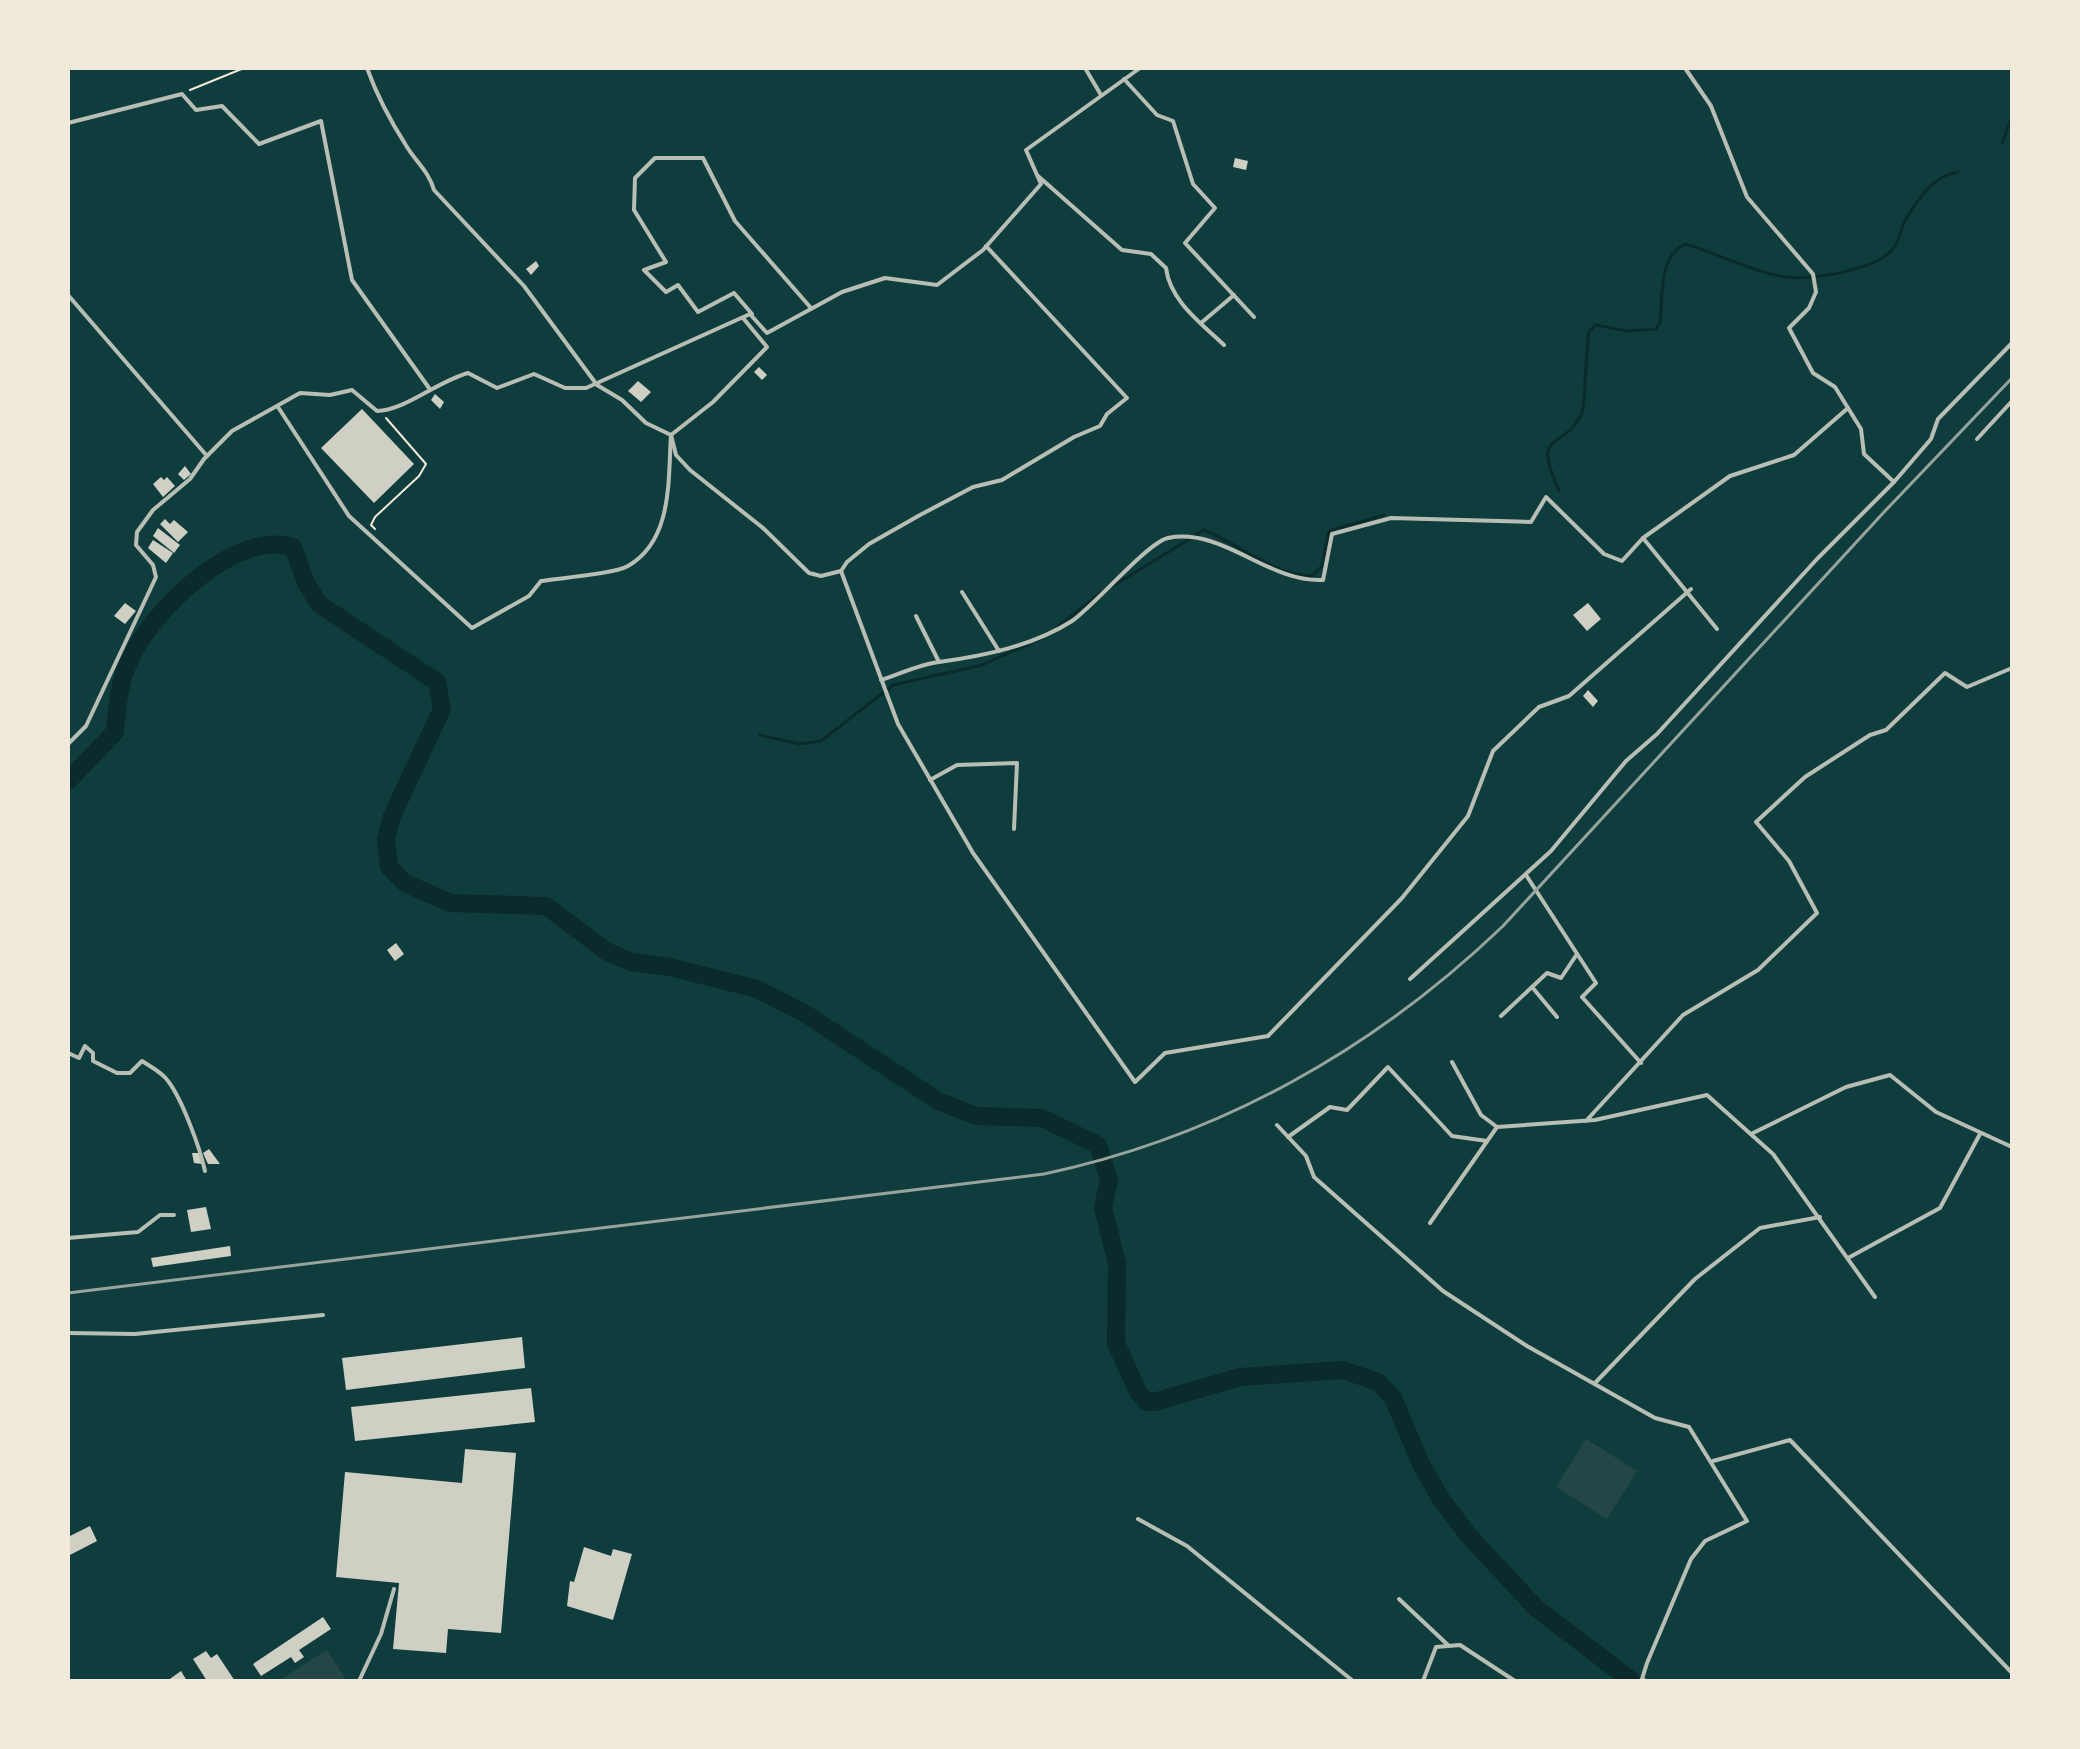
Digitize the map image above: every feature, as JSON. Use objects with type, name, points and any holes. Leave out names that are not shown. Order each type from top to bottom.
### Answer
[{"type":"street","points":[[367,68],[378,98],[409,151],[429,174],[434,190],[517,277],[597,385],[622,400],[646,423],[671,435]]},
{"type":"street","points":[[1085,68],[1101,95]]},
{"type":"street","points":[[811,308],[735,221],[703,158],[655,158],[635,178],[634,210],[666,262],[644,270],[666,292],[678,285],[698,312],[734,293],[767,333],[811,308],[885,278],[937,285],[986,246],[1041,184],[1026,150],[1140,68]]},
{"type":"street","points":[[1685,68],[1711,106],[1747,197],[1813,274],[1816,292],[1809,308],[1789,328],[1813,373],[1835,387],[1861,429],[1864,454],[1894,482]]},
{"type":"street","points":[[1124,79],[1157,115],[1173,121],[1193,184],[1215,208],[1185,243],[1254,317]]},
{"type":"street","points":[[68,123],[182,94],[196,110],[222,106],[259,144],[321,121],[352,280],[429,388]]},
{"type":"street","points":[[1036,174],[1122,250],[1151,254],[1166,268],[1168,285],[1182,305],[1224,345]]},
{"type":"street","points":[[671,435],[676,455],[690,470],[763,528],[809,573],[821,576],[841,571],[869,544],[935,506],[973,487],[1002,480],[1074,437],[1100,426],[1107,414],[1127,398],[986,246]]},
{"type":"street","points":[[68,295],[207,456]]},
{"type":"street","points":[[1201,323],[1234,295]]},
{"type":"street","points":[[68,744],[86,726],[156,577],[153,565],[136,545],[137,532],[153,510],[190,479],[232,431],[300,393],[330,395],[352,390],[379,411],[397,407],[429,388],[468,373],[497,388],[534,374],[565,388],[597,385],[753,315]]},
{"type":"street","points":[[278,407],[349,516],[472,628],[529,596],[541,581],[627,567],[659,536],[667,499],[671,435],[713,402],[767,347],[743,318]]},
{"type":"street","points":[[1410,979],[1525,874],[1585,813],[1626,761],[1657,734],[1863,509],[1894,482],[1931,439],[1938,419],[2012,343]]},
{"type":"street","points":[[1977,439],[2012,401]]},
{"type":"street","points":[[881,680],[939,662],[957,662],[999,651],[1071,621],[1165,538],[1197,537],[1301,581],[1323,580],[1332,534],[1391,518],[1531,522],[1546,497],[1604,554],[1622,561],[1643,538],[1730,476],[1794,455],[1848,408]]},
{"type":"street","points":[[1643,538],[1717,629]]},
{"type":"street","points":[[841,571],[898,724],[930,780],[973,853],[1135,1082],[1165,1053],[1268,1036],[1402,898],[1468,816],[1493,751],[1539,707],[1569,696],[1691,589]]},
{"type":"street","points":[[962,592],[999,651]]},
{"type":"street","points":[[916,616],[939,662]]},
{"type":"street","points":[[1586,1121],[1683,1015],[1758,970],[1817,913],[1789,861],[1756,822],[1805,777],[1870,735],[1886,730],[1945,673],[1967,687],[2012,668]]},
{"type":"street","points":[[930,780],[957,765],[1017,763],[1014,829]]},
{"type":"street","points":[[1525,874],[1596,983],[1582,997],[1641,1063]]},
{"type":"street","points":[[1501,1016],[1547,973],[1561,978],[1577,954]]},
{"type":"street","points":[[1532,987],[1557,1017]]},
{"type":"street","points":[[68,1053],[79,1058],[85,1046],[93,1053],[93,1061],[117,1073],[130,1073],[142,1061],[169,1081],[195,1136],[205,1171]]},
{"type":"street","points":[[1452,1062],[1481,1115],[1497,1127],[1586,1121],[1707,1095],[1773,1154],[1875,1297]]},
{"type":"street","points":[[1288,1137],[1330,1107],[1347,1110],[1388,1067],[1452,1136],[1487,1141]]},
{"type":"street","points":[[1751,1134],[1846,1087],[1890,1075],[1936,1112],[2012,1147]]},
{"type":"street","points":[[1277,1125],[1306,1156],[1314,1177],[1443,1291],[1527,1346],[1655,1418],[1689,1427],[1712,1461],[1747,1521],[1705,1541],[1691,1559],[1647,1663],[1642,1679],[1646,1681]]},
{"type":"street","points":[[1430,1223],[1497,1127]]},
{"type":"street","points":[[1848,1258],[1940,1208],[1980,1134]]},
{"type":"street","points":[[68,1238],[138,1232],[160,1215],[174,1215]]},
{"type":"street","points":[[1595,1383],[1695,1279],[1760,1228],[1820,1217]]},
{"type":"street","points":[[68,1333],[135,1334],[323,1315]]},
{"type":"street","points":[[1712,1461],[1790,1440],[2012,1673]]},
{"type":"street","points":[[1138,1519],[1187,1546],[1353,1681]]},
{"type":"street","points":[[359,1681],[381,1634],[394,1589]]},
{"type":"street","points":[[1399,1599],[1449,1646]]},
{"type":"street","points":[[1423,1681],[1436,1647],[1460,1645],[1515,1681]]},
{"type":"path","points":[[182,94],[244,68]]},
{"type":"path","points":[[379,411],[426,464],[419,476],[375,517],[371,525],[379,533]]},
{"type":"shaded area","points":[[1586,1439],[1637,1471],[1607,1519],[1556,1487]]},
{"type":"shaded area","points":[[327,1650],[347,1681],[278,1681]]},
{"type":"building","points":[[1235,158],[1248,161],[1246,170],[1233,167]]},
{"type":"building","points":[[536,261],[539,266],[531,275],[526,269]]},
{"type":"building","points":[[759,367],[767,375],[762,380],[754,372]]},
{"type":"building","points":[[638,381],[651,392],[641,402],[628,391]]},
{"type":"building","points":[[435,394],[444,402],[440,409],[431,400]]},
{"type":"building","points":[[362,409],[414,464],[374,503],[321,448]]},
{"type":"building","points":[[185,466],[191,474],[184,480],[178,474]]},
{"type":"building","points":[[161,477],[164,480],[167,477],[175,486],[163,497],[153,484]]},
{"type":"building","points":[[165,519],[170,524],[174,520],[188,532],[178,542],[160,524]]},
{"type":"building","points":[[158,528],[180,545],[174,553],[153,536]]},
{"type":"building","points":[[153,540],[173,553],[166,563],[148,548]]},
{"type":"building","points":[[125,603],[136,611],[125,624],[114,616]]},
{"type":"building","points":[[1588,603],[1601,619],[1587,631],[1573,615]]},
{"type":"building","points":[[1588,690],[1598,701],[1593,707],[1583,696]]},
{"type":"building","points":[[396,943],[404,954],[395,961],[387,950]]},
{"type":"building","points":[[209,1149],[220,1164],[208,1164],[203,1153]]},
{"type":"building","points":[[192,1153],[199,1153],[202,1164],[194,1163]]},
{"type":"building","points":[[206,1207],[211,1229],[191,1232],[187,1210]]},
{"type":"building","points":[[230,1246],[231,1256],[153,1267],[151,1258]]},
{"type":"building","points":[[522,1337],[525,1368],[346,1390],[342,1358]]},
{"type":"building","points":[[531,1388],[535,1422],[355,1441],[351,1407]]},
{"type":"building","points":[[465,1449],[516,1453],[501,1633],[448,1629],[446,1653],[393,1649],[399,1583],[336,1577],[345,1472],[462,1483]]},
{"type":"building","points":[[90,1526],[97,1541],[68,1556],[68,1537]]},
{"type":"building","points":[[584,1547],[611,1556],[613,1549],[632,1554],[613,1620],[567,1606],[570,1581],[574,1582]]},
{"type":"building","points":[[323,1617],[331,1629],[299,1650],[304,1657],[295,1663],[291,1657],[261,1676],[253,1664]]},
{"type":"building","points":[[206,1651],[211,1658],[217,1654],[235,1681],[207,1681],[193,1659]]},
{"type":"building","points":[[181,1671],[187,1681],[167,1681]]},
{"type":"waterway","points":[[2002,143],[2012,117]]},
{"type":"waterway","points":[[1559,491],[1551,471],[1549,449],[1582,413],[1589,332],[1595,325],[1628,331],[1656,329],[1660,323],[1666,267],[1677,249],[1686,244],[1750,268],[1787,277],[1812,277],[1859,268],[1873,263],[1893,249],[1920,197],[1941,178],[1958,172]]},
{"type":"waterway","points":[[1113,586],[1204,530],[1270,565],[1312,576],[1322,566],[1329,531],[1384,515]]},
{"type":"waterway","points":[[68,781],[115,732],[121,686],[130,659],[141,639],[176,597],[198,578],[246,550],[270,545],[293,547],[306,583],[319,604],[437,682],[442,709],[392,816],[386,839],[389,867],[405,883],[450,903],[546,906],[606,951],[631,962],[670,967],[757,989],[806,1014],[938,1101],[976,1116],[1042,1118],[1098,1145],[1109,1180],[1103,1207],[1117,1263],[1116,1343],[1138,1392],[1147,1402],[1240,1377],[1343,1370],[1378,1382],[1393,1398],[1421,1464],[1441,1499],[1469,1536],[1536,1608],[1632,1681]]},
{"type":"waterway","points":[[1056,628],[1103,591]]},
{"type":"waterway","points":[[760,735],[799,744],[821,741],[893,685],[982,665],[1047,636]]},
{"type":"railway","points":[[68,1293],[1044,1174],[1109,1158],[1232,1112],[1348,1049],[1454,970],[1503,926],[1885,511],[2012,378]]}]
